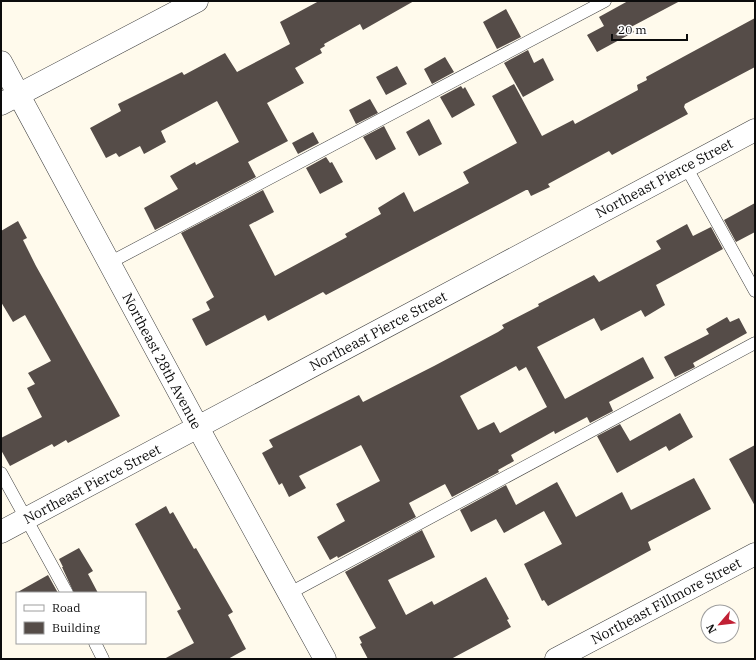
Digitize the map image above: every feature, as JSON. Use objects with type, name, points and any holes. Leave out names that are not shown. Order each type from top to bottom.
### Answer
[{"type":"street","points":[[10,100],[198,1]]},
{"type":"street","name":"Northeast 28th Avenue","points":[[1,62],[10,100],[109,263],[288,594],[325,659]]},
{"type":"street","name":"Northeast Pierce Street","points":[[1,532],[198,428],[685,165],[755,130]]},
{"type":"street","name":"Northeast Fillmore Street","points":[[556,659],[755,554]]},
{"type":"lane","points":[[109,263],[605,1]]},
{"type":"lane","points":[[685,165],[755,291]]},
{"type":"lane","points":[[288,594],[755,343]]},
{"type":"lane","points":[[1,473],[66,592]]},
{"type":"lane","points":[[96,644],[103,659]]},
{"type":"building","points":[[319,1],[414,1],[363,30],[360,24],[324,44],[325,46],[320,49],[322,53],[295,68],[304,83],[267,103],[288,141],[248,162],[256,177],[155,230],[144,208],[178,189],[170,176],[195,162],[196,165],[239,142],[217,101],[161,131],[166,142],[144,154],[140,146],[119,157],[116,153],[106,158],[90,128],[121,111],[118,104],[182,72],[184,75],[225,53],[237,72],[290,44],[280,22]]},
{"type":"building","points":[[628,1],[680,1],[631,27],[634,32],[597,52],[587,35],[604,26],[599,17]]},
{"type":"building","points":[[506,9],[521,37],[497,49],[483,22]]},
{"type":"building","points":[[755,18],[755,67],[685,104],[684,107],[688,114],[612,155],[609,151],[548,184],[550,187],[531,196],[528,190],[526,190],[326,295],[323,292],[268,321],[265,315],[206,346],[192,319],[210,310],[206,302],[214,297],[181,233],[263,190],[274,212],[249,225],[275,276],[347,237],[345,234],[381,214],[378,208],[404,192],[414,212],[469,183],[463,172],[517,143],[492,96],[514,84],[542,136],[573,120],[575,124],[638,90],[637,85],[647,80],[646,77]]},
{"type":"building","points":[[528,50],[534,63],[543,58],[554,80],[523,97],[504,63]]},
{"type":"building","points":[[445,57],[454,72],[432,84],[424,69]]},
{"type":"building","points":[[397,66],[407,84],[386,95],[376,77]]},
{"type":"building","points":[[461,86],[463,89],[465,87],[475,105],[452,118],[440,97]]},
{"type":"building","points":[[370,99],[378,113],[356,124],[349,110]]},
{"type":"building","points":[[429,119],[442,144],[419,156],[406,132]]},
{"type":"building","points":[[384,126],[396,149],[376,160],[363,137]]},
{"type":"building","points":[[313,132],[319,143],[298,154],[292,143]]},
{"type":"building","points":[[326,157],[330,163],[332,162],[343,182],[320,194],[306,168]]},
{"type":"building","points":[[755,203],[755,232],[736,242],[724,220]]},
{"type":"building","points":[[18,221],[27,238],[23,240],[36,266],[120,416],[68,443],[66,440],[54,447],[52,444],[10,466],[1,450],[1,438],[42,417],[27,388],[35,384],[28,373],[51,361],[25,315],[13,322],[1,302],[1,231]]},
{"type":"building","points":[[687,224],[693,236],[711,227],[723,249],[656,285],[665,305],[645,317],[641,310],[601,331],[594,318],[537,347],[565,399],[643,357],[654,378],[609,402],[613,411],[590,423],[587,417],[555,434],[554,431],[511,455],[514,461],[498,470],[499,472],[452,497],[445,484],[409,503],[416,517],[338,558],[337,556],[330,560],[317,537],[345,521],[336,504],[380,481],[361,445],[299,476],[306,488],[289,497],[282,483],[279,485],[262,453],[273,447],[269,440],[359,395],[363,402],[434,366],[498,332],[504,328],[502,325],[539,306],[538,304],[594,275],[599,282],[661,249],[656,241]],"holes":[[[516,366],[519,371],[526,367],[547,407],[500,433],[494,422],[478,430],[460,396]]]},
{"type":"building","points":[[727,317],[730,322],[739,318],[747,333],[693,363],[695,367],[675,377],[664,357],[709,334],[706,329]]},
{"type":"building","points":[[680,413],[693,437],[669,451],[666,446],[617,473],[597,436],[620,424],[630,441]]},
{"type":"building","points":[[755,445],[755,506],[729,459]]},
{"type":"building","points":[[694,478],[711,509],[648,542],[651,550],[548,606],[544,600],[542,601],[524,564],[562,544],[544,511],[504,533],[496,519],[471,532],[460,510],[506,485],[516,505],[557,482],[576,517],[622,492],[631,510]]},
{"type":"building","points":[[166,506],[170,514],[173,512],[194,549],[196,548],[233,612],[228,615],[246,649],[228,659],[164,659],[194,643],[177,611],[181,609],[135,524]]},
{"type":"building","points":[[422,530],[435,557],[388,580],[406,615],[432,601],[434,605],[486,577],[509,619],[507,620],[511,627],[451,659],[368,659],[360,644],[362,643],[359,637],[376,628],[345,572]]},
{"type":"building","points":[[79,548],[93,571],[88,574],[97,592],[74,592],[59,559]]},
{"type":"building","points":[[48,575],[57,592],[18,592]]}]
